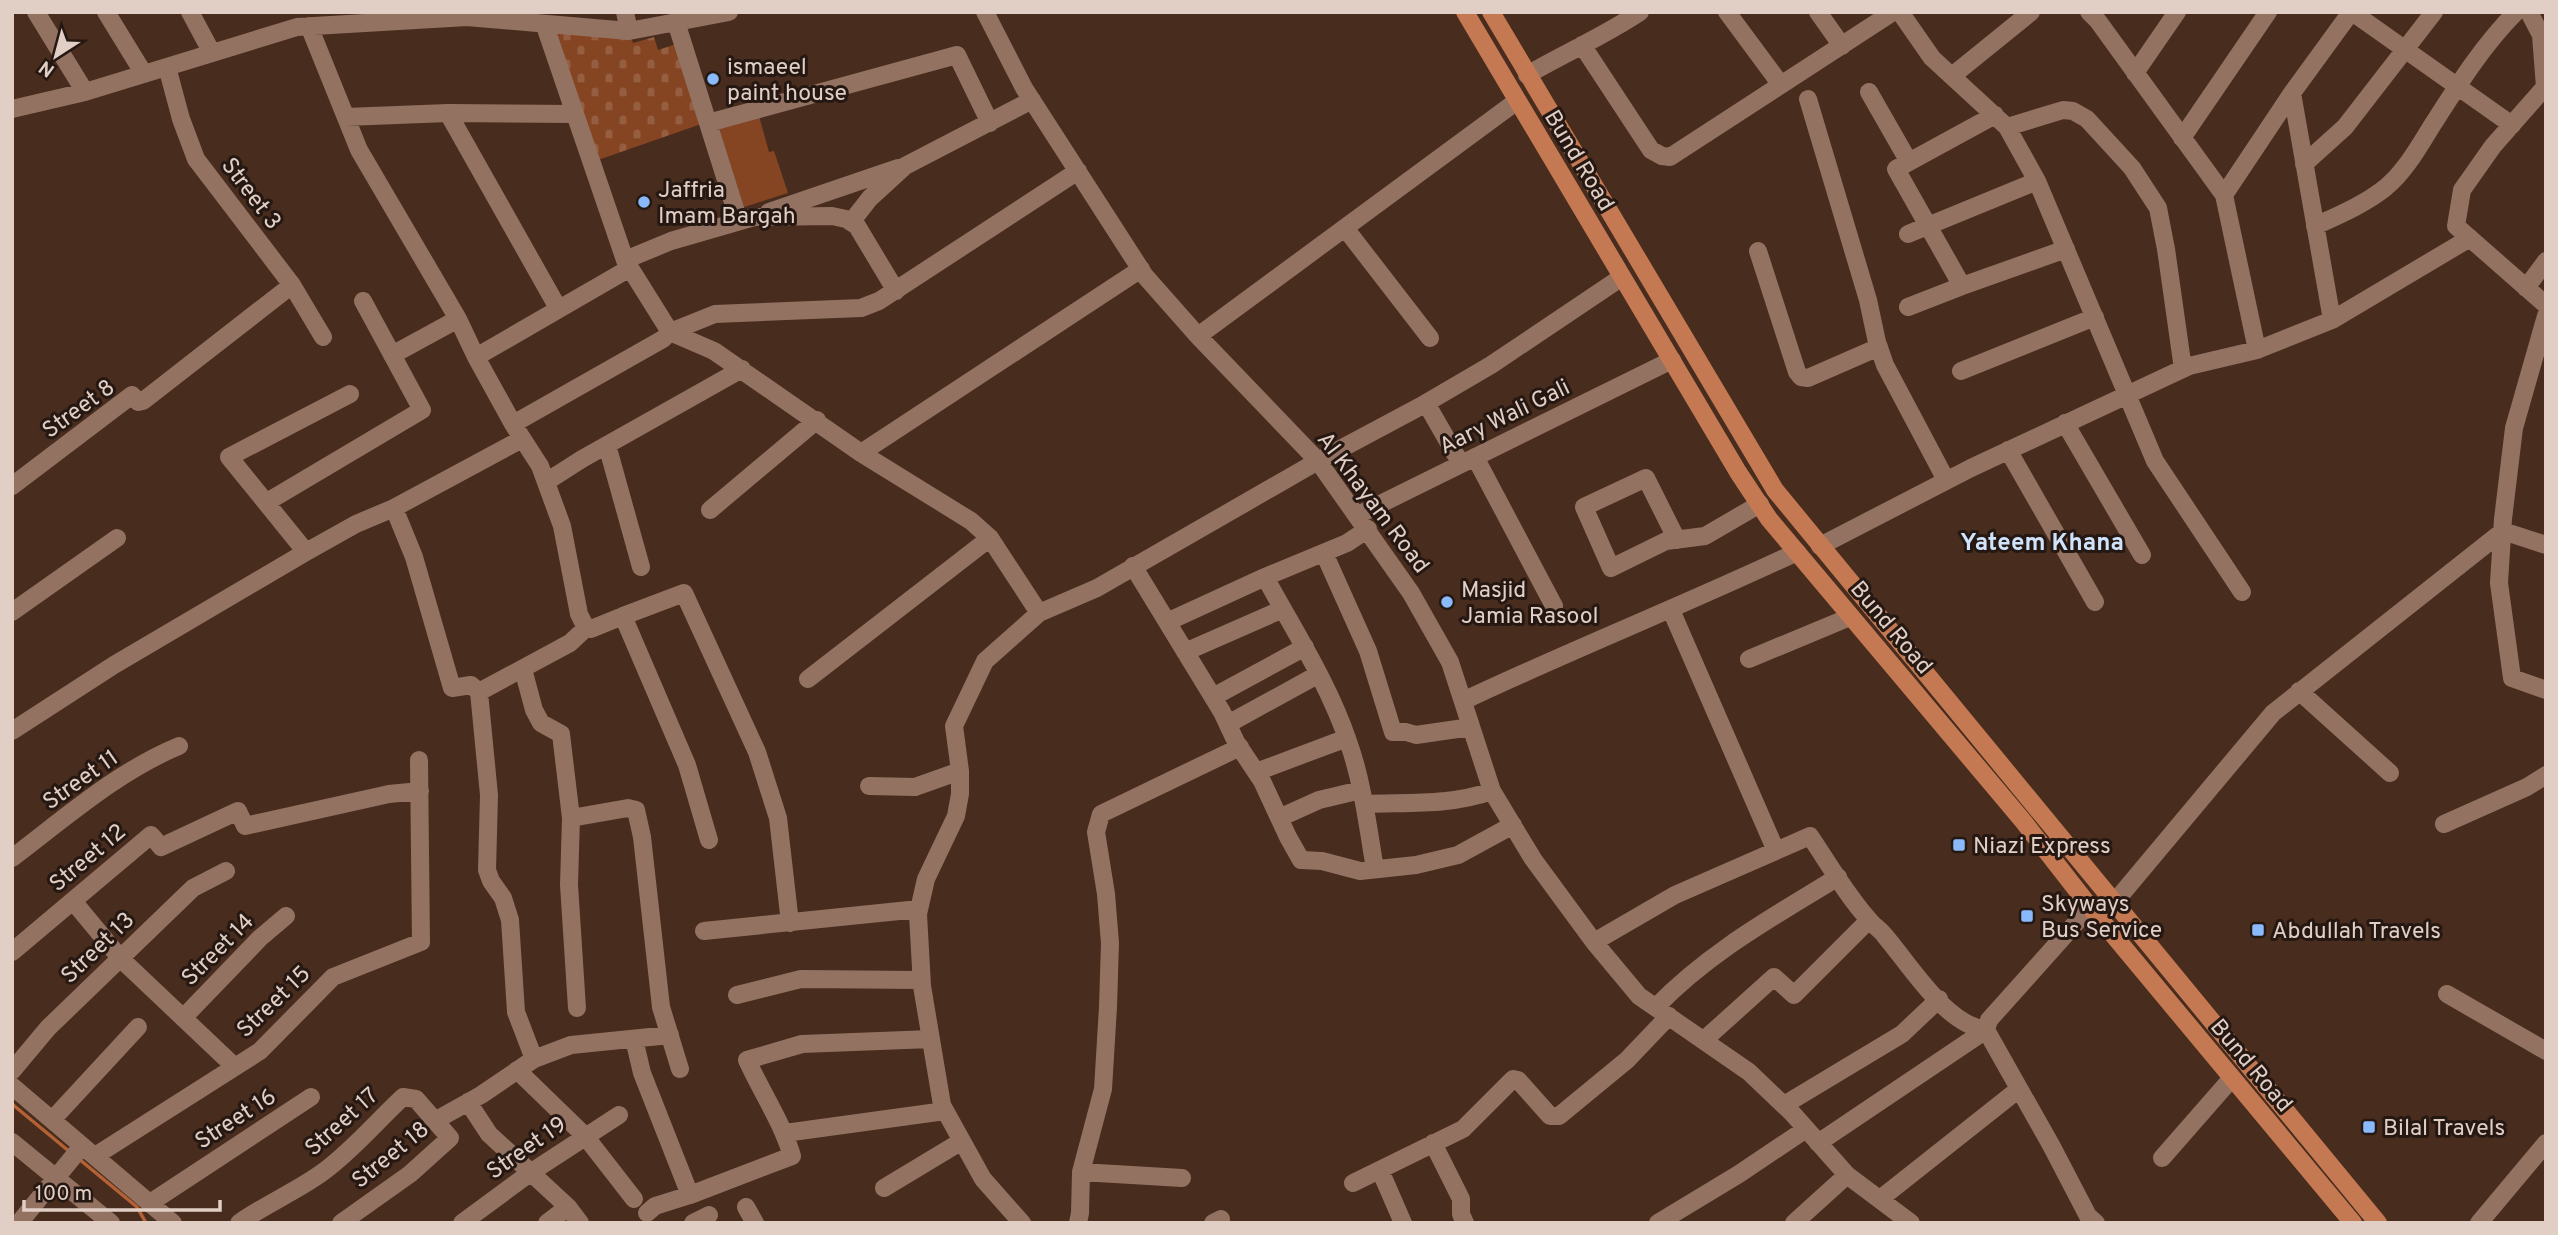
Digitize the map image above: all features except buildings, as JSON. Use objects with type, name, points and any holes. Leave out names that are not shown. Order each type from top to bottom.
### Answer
[{"type":"main road","name":"Bund Road","points":[[1492,13],[1775,490],[2378,1223]]},
{"type":"main road","name":"Bund Road","points":[[1468,18],[1760,504],[1850,617],[2023,821],[2353,1223]]},
{"type":"street","points":[[36,12],[85,92]]},
{"type":"street","points":[[106,12],[144,74]]},
{"type":"street","points":[[190,12],[212,53]]},
{"type":"street","points":[[625,12],[629,31]]},
{"type":"street","name":"Al Khayam Road","points":[[985,12],[1032,100],[1141,269],[1198,336],[1318,461],[1411,593],[1450,662],[1492,790],[1533,859],[1594,942],[1639,996],[1749,1072],[1784,1105],[1847,1175],[1911,1223]]},
{"type":"street","points":[[1527,75],[1609,33],[1640,12]]},
{"type":"street","points":[[1727,12],[1781,85]]},
{"type":"street","points":[[1818,12],[1842,46]]},
{"type":"street","points":[[1952,76],[2031,12]]},
{"type":"street","points":[[2135,73],[2177,12]]},
{"type":"street","points":[[2182,138],[2268,12]]},
{"type":"street","points":[[2224,195],[2292,93],[2352,12],[2512,125]]},
{"type":"street","points":[[2304,164],[2345,127],[2434,12]]},
{"type":"street","points":[[2315,226],[2350,210],[2387,187],[2415,152],[2457,86],[2498,30],[2516,12]]},
{"type":"street","points":[[2529,12],[2541,35],[2546,87],[2493,146],[2462,190],[2456,226],[2546,305]]},
{"type":"street","points":[[12,109],[85,92],[297,27],[367,18],[467,17],[629,31],[725,13]]},
{"type":"street","points":[[1468,18],[1492,13]]},
{"type":"street","points":[[1582,45],[1651,150],[1670,157],[1842,46],[1899,13],[1932,58],[2001,121],[2037,181],[2155,461],[2242,592]]},
{"type":"street","points":[[2092,13],[2224,195],[2257,350]]},
{"type":"street","points":[[676,22],[708,123],[747,219]]},
{"type":"street","points":[[309,26],[359,150],[458,319],[517,431],[540,466],[562,526],[579,614],[586,628]]},
{"type":"street","points":[[546,29],[627,264],[670,332],[714,351],[861,453],[971,521],[990,538],[1039,613]]},
{"type":"street","points":[[708,123],[957,55],[990,123]]},
{"type":"street","name":"Street 3","points":[[167,67],[181,119],[196,159],[292,285],[323,337]]},
{"type":"street","points":[[1869,92],[1909,162]]},
{"type":"street","points":[[2292,93],[2332,320]]},
{"type":"street","points":[[1808,99],[1885,365],[1945,481]]},
{"type":"street","points":[[476,357],[627,264],[671,241],[747,219],[905,166],[1032,100]]},
{"type":"street","points":[[1198,336],[1517,101]]},
{"type":"street","points":[[1962,286],[1896,169],[2001,121],[2063,110],[2073,111],[2087,119],[2132,168],[2158,208],[2183,369]]},
{"type":"street","points":[[346,117],[448,113],[574,114]]},
{"type":"street","points":[[448,113],[558,308]]},
{"type":"street","points":[[852,221],[870,198],[905,166]]},
{"type":"street","points":[[12,731],[114,665],[306,552],[356,524],[394,508],[663,339],[670,332],[715,314],[861,308],[879,301],[1077,171]]},
{"type":"street","points":[[1908,234],[2037,181]]},
{"type":"street","points":[[747,219],[823,215],[852,221],[896,291]]},
{"type":"street","points":[[1345,228],[1430,338]]},
{"type":"street","points":[[1820,545],[2008,450],[2183,369],[2257,350],[2332,320],[2470,238]]},
{"type":"street","points":[[1908,307],[2066,249]]},
{"type":"street","points":[[1758,251],[1797,372],[1801,377],[1808,377],[1879,347]]},
{"type":"street","points":[[2526,288],[2546,261]]},
{"type":"street","points":[[861,453],[1141,269]]},
{"type":"street","points":[[1022,1223],[983,1179],[942,1105],[921,980],[919,909],[926,879],[956,817],[960,793],[954,726],[985,661],[1039,613],[1097,588],[1318,461],[1426,403],[1491,365],[1622,277]]},
{"type":"street","name":"Street 8","points":[[12,486],[132,395],[138,402],[143,401],[292,285]]},
{"type":"street","points":[[267,502],[422,410],[363,300]]},
{"type":"street","points":[[2546,316],[2514,428],[2499,583],[2512,678],[2546,690]]},
{"type":"street","points":[[1961,371],[2095,317]]},
{"type":"street","points":[[392,355],[458,319]]},
{"type":"street","name":"Aary Wali Gali","points":[[1167,622],[1265,577],[1347,544],[1363,522],[1468,461],[1672,360]]},
{"type":"street","points":[[546,482],[742,369]]},
{"type":"street","points":[[306,552],[229,457],[350,394]]},
{"type":"street","points":[[1426,403],[1468,461],[1554,606]]},
{"type":"street","points":[[710,510],[817,420]]},
{"type":"street","points":[[2064,423],[2142,555]]},
{"type":"street","points":[[607,445],[641,568]]},
{"type":"street","points":[[2008,450],[2095,602]]},
{"type":"street","points":[[1677,540],[1646,478],[1584,507],[1611,568],[1666,541],[1677,540],[1704,536],[1760,504]]},
{"type":"street","points":[[394,508],[414,557],[452,688],[471,684],[479,692],[489,795],[486,870],[503,898],[510,920],[516,1012],[534,1059]]},
{"type":"street","points":[[2502,531],[2546,545]]},
{"type":"street","points":[[2114,903],[2273,713],[2429,592],[2502,531]]},
{"type":"street","points":[[12,612],[117,538]]},
{"type":"street","points":[[808,679],[990,538]]},
{"type":"street","points":[[1462,701],[1797,552]]},
{"type":"street","points":[[1324,553],[1368,651],[1393,732],[1416,735],[1471,727]]},
{"type":"street","points":[[1133,566],[1256,772],[1301,860],[1322,861],[1360,871],[1416,865],[1458,855],[1513,825]]},
{"type":"street","points":[[1265,577],[1330,695],[1347,738],[1362,797],[1375,869]]},
{"type":"street","points":[[586,628],[592,629],[684,593],[757,752],[778,818],[790,923]]},
{"type":"street","points":[[1185,652],[1283,609]]},
{"type":"street","points":[[1671,610],[1776,851]]},
{"type":"street","points":[[623,616],[687,765],[709,840]]},
{"type":"street","points":[[1749,659],[1850,617]]},
{"type":"street","points":[[479,692],[570,643],[586,628]]},
{"type":"street","points":[[1213,697],[1305,647]]},
{"type":"street","points":[[523,669],[534,710],[541,723],[561,734],[570,818],[569,885],[577,1008]]},
{"type":"street","points":[[1228,724],[1319,674]]},
{"type":"street","points":[[2299,691],[2390,773]]},
{"type":"street","points":[[1256,772],[1347,738]]},
{"type":"street","name":"Street 11","points":[[12,858],[92,797],[157,755],[180,746]]},
{"type":"street","points":[[1078,1223],[1082,1172],[1103,1090],[1108,1007],[1110,943],[1106,894],[1096,832],[1101,814],[1240,747]]},
{"type":"street","points":[[419,760],[420,791]]},
{"type":"street","points":[[869,786],[915,787],[960,771]]},
{"type":"street","points":[[2444,824],[2527,787],[2546,775]]},
{"type":"street","points":[[1279,818],[1318,800],[1362,797],[1428,804],[1470,798],[1492,790]]},
{"type":"street","name":"Street 12","points":[[12,952],[151,835],[161,847],[238,811],[245,826],[389,794],[420,791]]},
{"type":"street","name":"Street 15","points":[[19,1223],[59,1175],[85,1151],[260,1051],[333,977],[421,942],[420,791]]},
{"type":"street","points":[[570,818],[628,808],[636,810],[642,837],[661,1007],[680,1069]]},
{"type":"street","points":[[1594,942],[1675,895],[1810,836],[1869,920],[1885,935],[1909,969],[1973,1028],[1986,1030]]},
{"type":"street","name":"Street 13","points":[[12,1070],[48,1028],[193,888],[226,871]]},
{"type":"street","points":[[1353,1183],[1463,1129],[1513,1079],[1518,1080],[1550,1115],[1559,1116],[1627,1060],[1663,1012],[1672,991],[1722,948],[1838,877]]},
{"type":"street","points":[[73,901],[121,959],[235,1067]]},
{"type":"street","points":[[1818,1143],[1986,1030],[1989,1020],[2091,907]]},
{"type":"street","points":[[704,931],[919,909]]},
{"type":"street","name":"Street 14","points":[[183,1018],[260,938],[286,916]]},
{"type":"street","points":[[1704,1040],[1774,977],[1794,995],[1869,920]]},
{"type":"street","points":[[737,995],[801,979],[921,980]]},
{"type":"street","points":[[2447,994],[2546,1051]]},
{"type":"street","points":[[1784,1105],[1902,1034],[1939,999]]},
{"type":"street","points":[[52,1120],[138,1027]]},
{"type":"street","points":[[1986,1030],[2087,1221]]},
{"type":"street","points":[[434,1118],[438,1119],[468,1102],[534,1059],[571,1045],[670,1035]]},
{"type":"street","points":[[634,1039],[642,1073],[690,1195]]},
{"type":"street","points":[[647,1213],[655,1206],[792,1156],[785,1133],[747,1060],[802,1044],[931,1039]]},
{"type":"street","points":[[517,1070],[585,1136],[634,1199]]},
{"type":"street","points":[[2162,1158],[2232,1078]]},
{"type":"street","points":[[12,1087],[173,1223]]},
{"type":"street","points":[[1880,1199],[2019,1089]]},
{"type":"street","name":"Street 16","points":[[150,1203],[311,1097]]},
{"type":"street","name":"Street 17","points":[[239,1223],[322,1173],[354,1147],[403,1097],[416,1099],[434,1118]]},
{"type":"street","points":[[468,1102],[489,1134],[568,1207],[580,1223]]},
{"type":"street","points":[[785,1133],[945,1111]]},
{"type":"street","name":"Street 19","points":[[462,1223],[530,1173],[619,1115]]},
{"type":"street","name":"Street 18","points":[[341,1223],[410,1174],[450,1138],[434,1118]]},
{"type":"street","points":[[1658,1223],[1740,1174],[1806,1129]]},
{"type":"street","points":[[884,1188],[962,1141]]},
{"type":"street","points":[[12,1142],[59,1175],[111,1223]]},
{"type":"street","points":[[1433,1143],[1461,1199],[1461,1214],[1465,1223]]},
{"type":"street","points":[[2479,1223],[2546,1143]]},
{"type":"street","points":[[1380,1170],[1403,1223]]},
{"type":"street","points":[[1082,1172],[1182,1178]]},
{"type":"street","points":[[1794,1223],[1847,1175]]},
{"type":"street","points":[[547,1223],[568,1207]]},
{"type":"green space","points":[[550,25],[629,31],[633,43],[654,37],[658,50],[676,44],[707,122],[598,160]]},
{"type":"green space","points":[[759,116],[769,152],[774,151],[788,193],[744,207],[718,127]]},
{"type":"waterway","points":[[12,1104],[70,1152]]},
{"type":"waterway","points":[[79,1159],[137,1207],[146,1223]]},
{"type":"place","name":"ismaeel paint house","points":[[713,79]]},
{"type":"place","name":"Jaffria Imam Bargah","points":[[644,202]]},
{"type":"place","name":"Masjid Jamia Rasool","points":[[1447,602]]},
{"type":"place","name":"Niazi Express","points":[[1959,845]]},
{"type":"place","name":"Skyways Bus Service","points":[[2027,916]]},
{"type":"place","name":"Abdullah Travels","points":[[2258,930]]},
{"type":"place","name":"Bilal Travels","points":[[2369,1127]]},
{"type":"district","name":"Yateem Khana","points":[[2042,542]]}]
